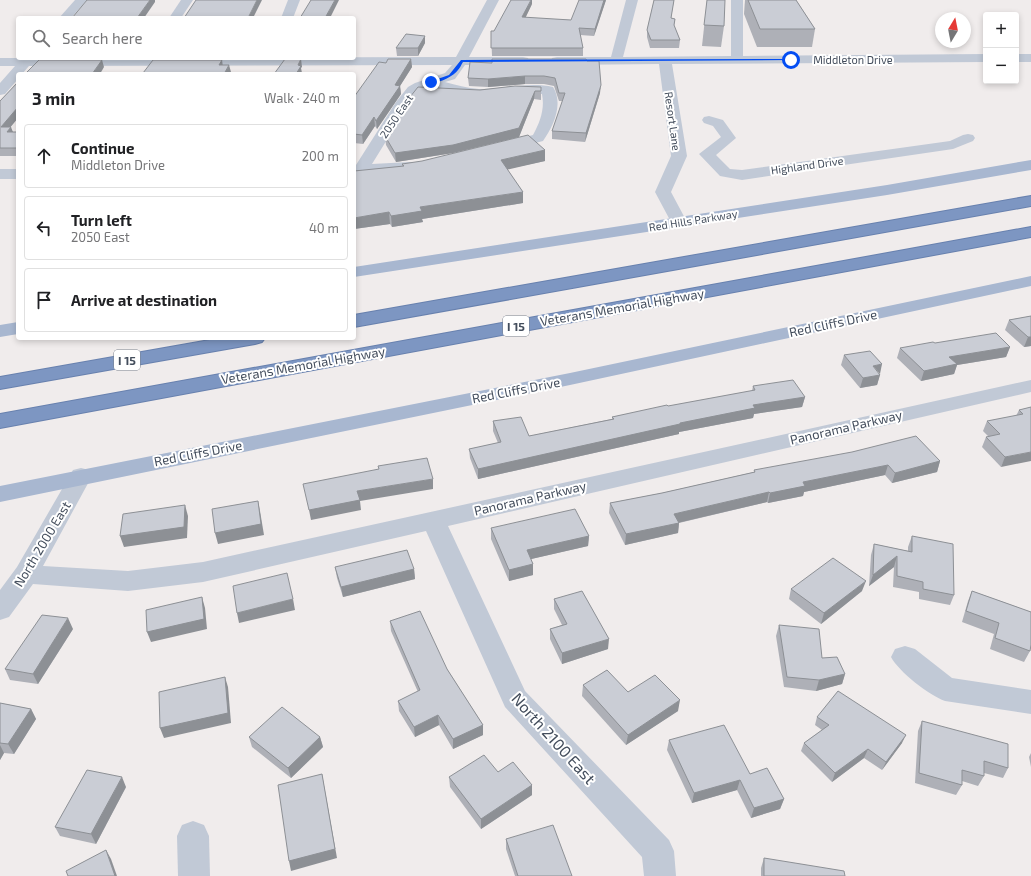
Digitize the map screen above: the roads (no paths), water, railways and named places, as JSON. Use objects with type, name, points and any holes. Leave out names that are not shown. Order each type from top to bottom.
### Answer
[{"type":"highway","points":[[356,320],[1031,201]]},
{"type":"highway","name":"Veterans Memorial Highway","points":[[0,421],[1031,232]]},
{"type":"highway","name":"I 15","points":[[0,383],[244,340]]},
{"type":"main road","name":"Red Hills Parkway","points":[[356,272],[887,190],[1031,165]]},
{"type":"main road","name":"Red Cliffs Drive","points":[[0,494],[81,476],[570,379],[1031,281]]},
{"type":"main road","points":[[0,331],[16,328]]},
{"type":"street","points":[[67,16],[81,0]]},
{"type":"street","points":[[176,16],[187,0]]},
{"type":"street","points":[[288,16],[294,0]]},
{"type":"street","name":"2050 East","points":[[358,169],[403,102],[413,90],[450,76],[456,70],[493,0]]},
{"type":"street","points":[[616,61],[632,0]]},
{"type":"street","points":[[737,0],[737,60]]},
{"type":"street","name":"Middleton Drive","points":[[356,60],[665,61],[983,58]]},
{"type":"street","points":[[1019,58],[1031,58]]},
{"type":"street","points":[[17,72],[27,60]]},
{"type":"street","name":"Middleton Drive","points":[[0,62],[27,60]]},
{"type":"street","points":[[264,72],[270,60]]},
{"type":"street","name":"Resort Lane","points":[[665,61],[678,156],[662,192],[679,222]]},
{"type":"street","points":[[0,91],[16,73]]},
{"type":"street","points":[[431,82],[463,91],[480,93],[515,89],[548,90],[552,100],[552,109],[543,131],[538,138],[488,150]]},
{"type":"street","name":"Highland Drive","points":[[709,120],[718,123],[729,138],[707,154],[725,173],[742,175],[953,145],[968,138]]},
{"type":"street","points":[[358,169],[396,169],[422,166]]},
{"type":"street","points":[[0,174],[16,174]]},
{"type":"street","name":"Panorama Parkway","points":[[26,574],[128,581],[203,572],[1031,386]]},
{"type":"street","name":"North 2000 East","points":[[0,610],[26,574],[81,476]]},
{"type":"street","name":"North 2100 East","points":[[433,520],[515,699],[658,851],[660,876]]},
{"type":"street","points":[[904,657],[945,689],[1031,702]]},
{"type":"street","points":[[193,836],[194,876]]}]
